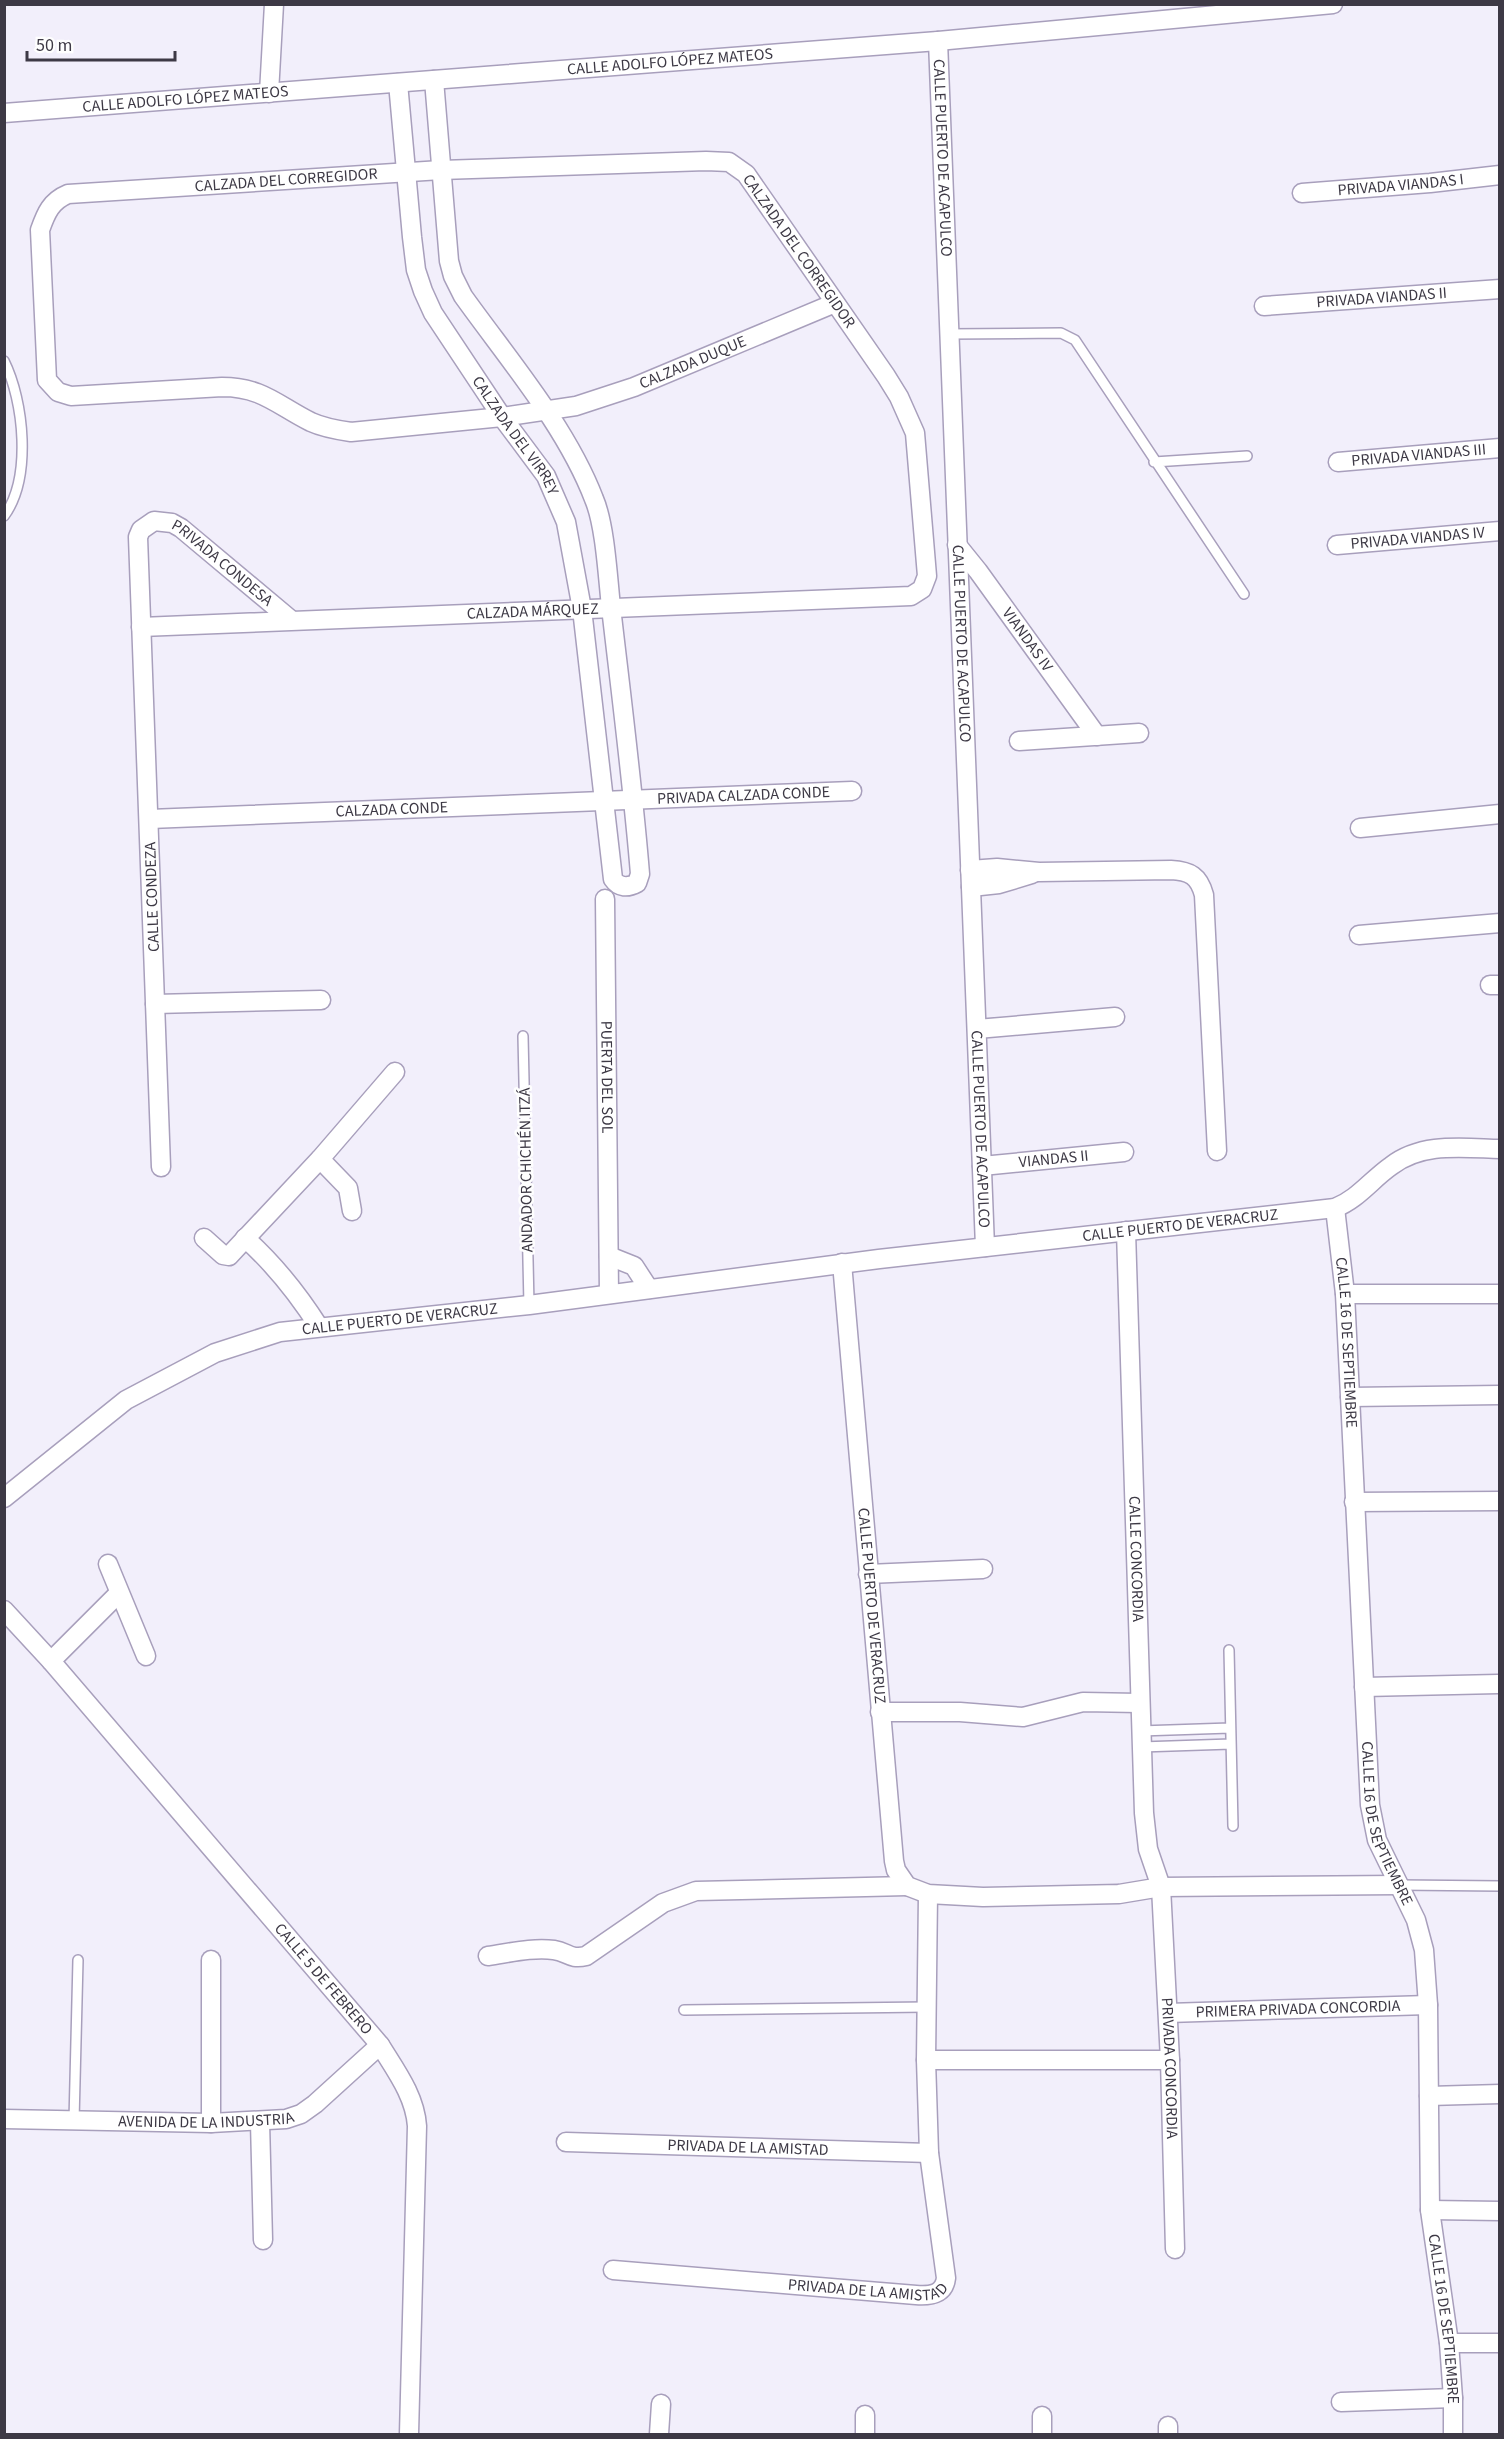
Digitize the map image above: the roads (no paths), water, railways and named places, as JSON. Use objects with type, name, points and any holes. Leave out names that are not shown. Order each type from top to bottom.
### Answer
[{"type":"street","points":[[269,93],[274,4]]},
{"type":"street","name":"CALLE ADOLFO LÓPEZ MATEOS","points":[[4,113],[938,41],[1333,4]]},
{"type":"street","name":"CALLE PUERTO DE ACAPULCO","points":[[938,41],[985,1247]]},
{"type":"street","points":[[434,80],[449,261],[453,276],[463,296],[546,412],[577,462],[596,502],[634,799]]},
{"type":"street","name":"CALZADA DEL VIRREY","points":[[398,82],[416,270],[423,291],[434,313],[502,417],[533,456],[558,499],[566,522],[582,609],[613,879],[624,887],[637,883],[640,874],[634,799]]},
{"type":"street","name":"CALZADA DEL CORREGIDOR","points":[[546,412],[351,432],[331,429],[312,422],[259,392],[245,388],[222,387],[70,396],[52,388],[47,380],[40,230],[46,213],[59,198],[68,194],[441,170],[706,160],[729,162],[746,174],[900,397],[915,433],[927,568],[926,584],[922,589]]},
{"type":"street","name":"PRIVADA VIANDAS I","points":[[1302,193],[1500,175]]},
{"type":"street","name":"PRIVADA VIANDAS II","points":[[1264,306],[1500,289]]},
{"type":"street","name":"CALZADA DUQUE","points":[[546,412],[604,398],[835,303]]},
{"type":"street","name":"PRIVADA VIANDAS III","points":[[1338,462],[1500,448]]},
{"type":"street","name":"PRIVADA CONDESA","points":[[141,627],[138,537],[141,530],[154,521],[172,523],[181,528],[291,621]]},
{"type":"street","name":"PRIVADA VIANDAS IV","points":[[1337,545],[1500,531]]},
{"type":"street","name":"VIANDAS IV","points":[[957,545],[1097,736]]},
{"type":"street","name":"CALZADA MÁRQUEZ","points":[[141,627],[903,597],[916,594],[922,589]]},
{"type":"street","name":"CALLE CONDEZA","points":[[141,627],[150,819],[161,1167]]},
{"type":"street","points":[[1019,741],[1139,733]]},
{"type":"street","name":"PRIVADA CALZADA CONDE","points":[[634,799],[852,791]]},
{"type":"street","name":"CALZADA CONDE","points":[[150,819],[634,799]]},
{"type":"street","points":[[1360,828],[1500,814]]},
{"type":"street","points":[[970,878],[997,868],[1039,872],[1172,870],[1190,872],[1197,877],[1204,895],[1217,1151]]},
{"type":"street","name":"PUERTA DEL SOL","points":[[605,899],[609,1294]]},
{"type":"street","points":[[1359,935],[1500,923]]},
{"type":"street","points":[[155,1004],[321,1000]]},
{"type":"street","points":[[977,1029],[1115,1017]]},
{"type":"street","points":[[204,1238],[223,1256],[229,1256],[320,1159],[395,1072]]},
{"type":"street","name":"CALLE PUERTO DE VERACRUZ","points":[[4,1498],[126,1400],[156,1382],[215,1353],[280,1332],[529,1305],[842,1263],[1335,1208],[1356,1197],[1389,1167],[1408,1155],[1435,1148],[1500,1149]]},
{"type":"street","name":"VIANDAS II","points":[[982,1166],[1124,1152]]},
{"type":"street","points":[[320,1159],[348,1188],[352,1211]]},
{"type":"street","name":"CALLE 16 DE SEPTIEMBRE","points":[[1335,1208],[1345,1294],[1370,1805],[1373,1826],[1383,1855],[1422,1934],[1428,2005],[1430,2210],[1449,2343],[1453,2434]]},
{"type":"street","name":"CALLE CONCORDIA","points":[[1126,1231],[1139,1703],[1145,1832],[1161,1887]]},
{"type":"street","points":[[245,1238],[280,1274],[319,1327]]},
{"type":"street","points":[[609,1256],[634,1266],[649,1289]]},
{"type":"street","name":"CALLE PUERTO DE VERACRUZ","points":[[842,1263],[894,1861],[896,1870],[907,1886]]},
{"type":"street","points":[[1345,1294],[1500,1294]]},
{"type":"street","points":[[1350,1397],[1500,1395]]},
{"type":"street","points":[[1354,1502],[1500,1501]]},
{"type":"street","points":[[108,1564],[147,1656]]},
{"type":"street","points":[[868,1574],[983,1569]]},
{"type":"street","points":[[51,1661],[119,1593]]},
{"type":"street","name":"CALLE 5 DE FEBRERO","points":[[4,1610],[51,1661],[381,2046],[408,2091],[417,2113],[409,2434]]},
{"type":"street","points":[[1364,1687],[1498,1684]]},
{"type":"street","points":[[880,1712],[960,1712],[1023,1717],[1083,1702],[1139,1703]]},
{"type":"street","points":[[488,1956],[535,1950],[556,1950],[575,1958],[586,1956],[663,1903],[696,1891],[907,1886],[928,1894],[982,1897],[1119,1894],[1161,1887],[1399,1885]]},
{"type":"street","name":"PRIVADA CONCORDIA","points":[[1161,1887],[1170,2060],[1175,2249]]},
{"type":"street","name":"PRIVADA DE LA AMISTAD","points":[[613,2270],[916,2295],[933,2295],[940,2291],[946,2278],[929,2153],[926,2060],[928,1894]]},
{"type":"street","points":[[211,1960],[211,2123]]},
{"type":"street","name":"PRIMERA PRIVADA CONCORDIA","points":[[1168,2013],[1428,2005]]},
{"type":"street","name":"AVENIDA DE LA INDUSTRIA","points":[[4,2119],[211,2123],[286,2119],[301,2114],[381,2046]]},
{"type":"street","points":[[926,2060],[1170,2060]]},
{"type":"street","points":[[1429,2096],[1500,2094]]},
{"type":"street","points":[[260,2122],[262,2240]]},
{"type":"street","name":"PRIVADA DE LA AMISTAD","points":[[566,2142],[929,2153]]},
{"type":"street","points":[[1430,2210],[1500,2211]]},
{"type":"street","points":[[1449,2343],[1500,2343]]},
{"type":"street","points":[[1341,2402],[1453,2398]]},
{"type":"street","points":[[659,2434],[661,2404]]},
{"type":"street","points":[[865,2415],[865,2434]]},
{"type":"street","points":[[1041,2434],[1042,2416]]},
{"type":"lane","points":[[949,334],[1061,333],[1075,340],[1154,462],[1244,594]]},
{"type":"lane","points":[[4,516],[14,496],[22,444],[19,414],[5,364]]},
{"type":"lane","points":[[1154,462],[1247,456]]},
{"type":"lane","name":"ANDADOR CHICHÉN ITZÁ","points":[[523,1036],[529,1305]]},
{"type":"lane","points":[[1229,1650],[1233,1826]]},
{"type":"lane","points":[[1141,1739],[1230,1728]]},
{"type":"lane","points":[[1141,1739],[1231,1744]]},
{"type":"lane","points":[[1399,1885],[1500,1886]]},
{"type":"lane","points":[[74,2121],[78,1960]]},
{"type":"lane","points":[[684,2010],[927,2007]]}]
